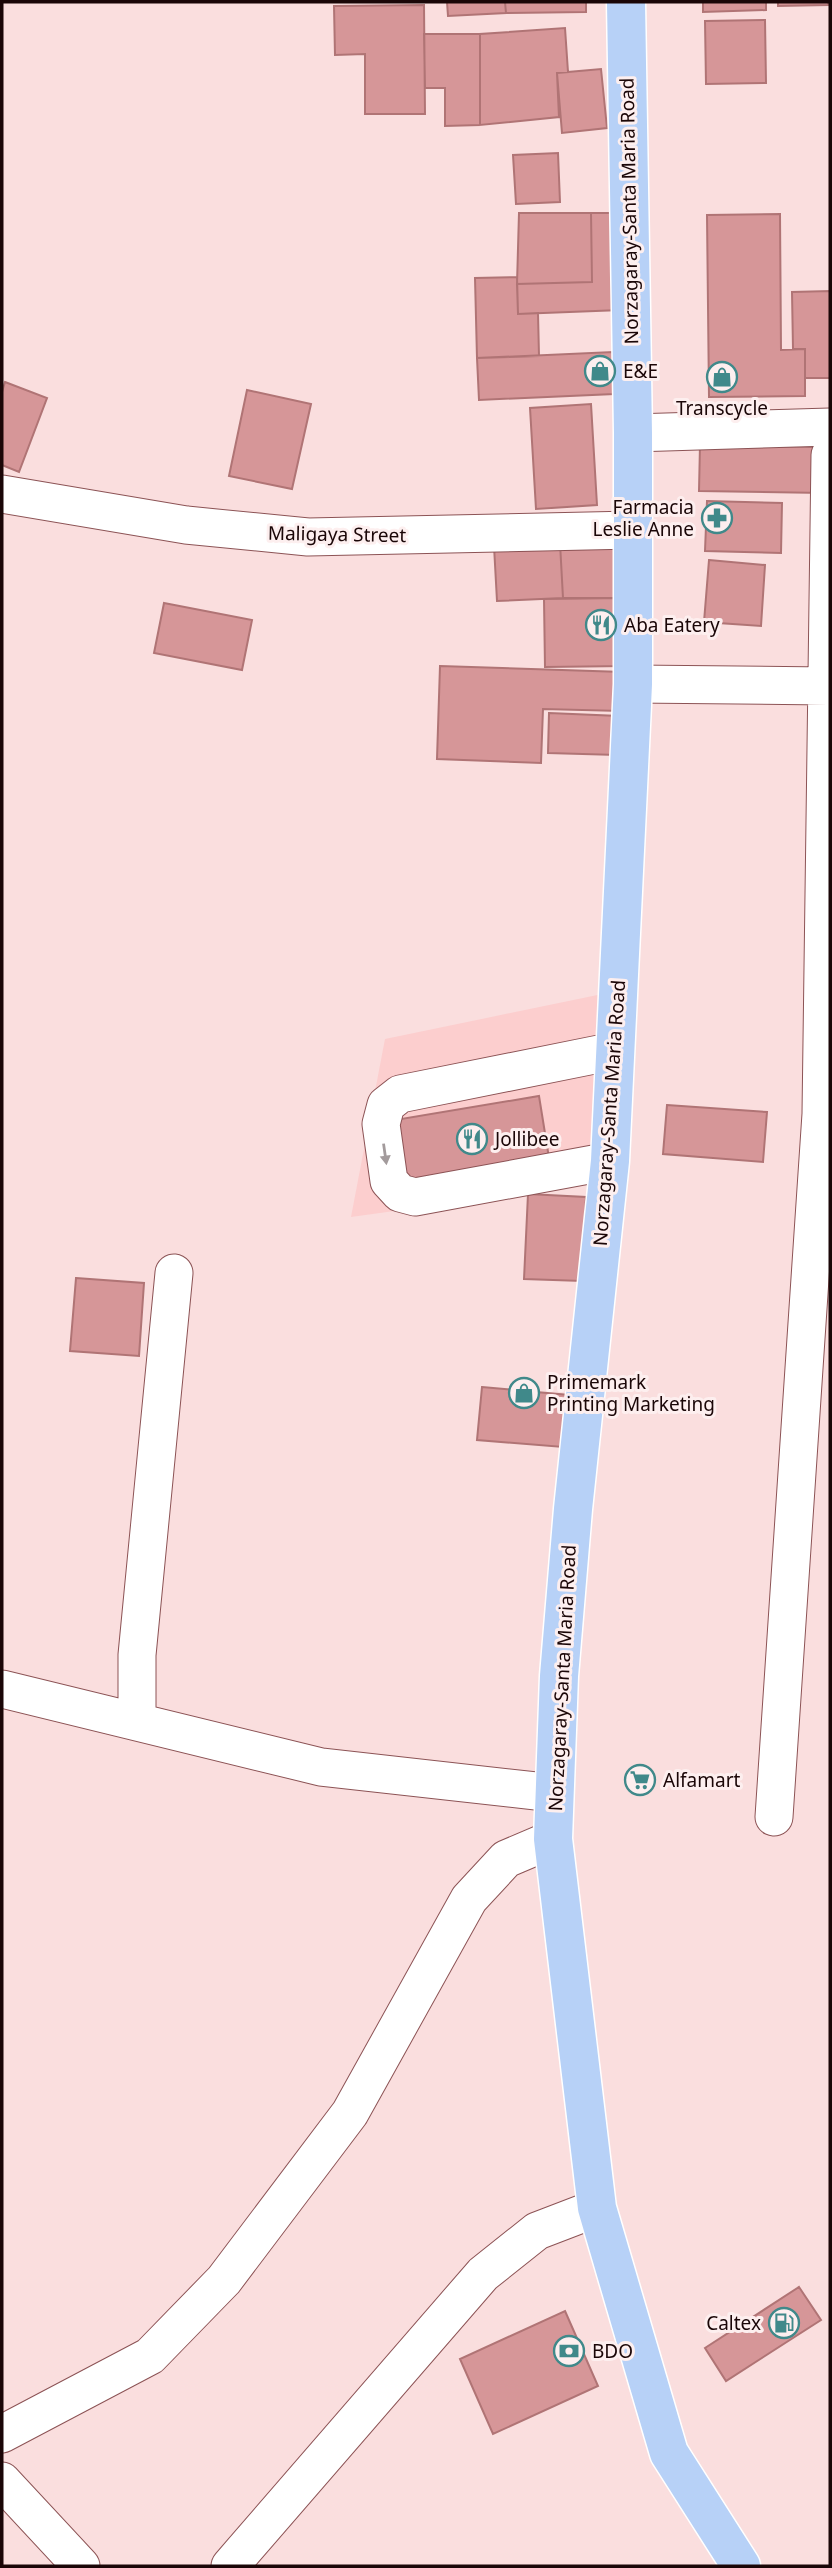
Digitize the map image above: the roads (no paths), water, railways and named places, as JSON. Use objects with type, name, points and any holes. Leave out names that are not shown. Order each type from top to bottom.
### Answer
[{"type":"main road","name":"Norzagaray-Santa Maria Road","points":[[626,2],[633,433],[633,684],[610,1161],[572,1509],[553,1839],[597,2208],[668,2453],[741,2566]]},
{"type":"street","points":[[633,433],[830,427]]},
{"type":"street","points":[[774,1816],[826,1115],[830,455]]},
{"type":"street","name":"Maligaya Street","points":[[2,494],[186,525],[308,537],[633,530]]},
{"type":"street","points":[[633,684],[828,686]]},
{"type":"street","points":[[610,1161],[415,1197],[400,1193],[388,1181],[381,1124],[386,1105],[400,1094],[614,1051]]},
{"type":"street","points":[[137,1721],[138,1654],[174,1273]]},
{"type":"street","points":[[2,1689],[321,1767],[554,1793]]},
{"type":"street","points":[[2,2434],[150,2356],[223,2280],[350,2113],[469,1899],[506,1859],[553,1839]]},
{"type":"street","points":[[230,2566],[484,2274],[537,2231],[597,2208]]},
{"type":"street","points":[[2,2481],[81,2566]]},
{"type":"place","name":"E&E","points":[[600,371]]},
{"type":"place","name":"Transcycle","points":[[722,377]]},
{"type":"place","name":"Farmacia Leslie Anne","points":[[717,518]]},
{"type":"place","name":"Aba Eatery","points":[[601,625]]},
{"type":"place","name":"Jollibee","points":[[472,1139]]},
{"type":"place","name":"Primemark Printing Marketing","points":[[524,1393]]},
{"type":"place","name":"Alfamart","points":[[640,1780]]},
{"type":"place","name":"Caltex","points":[[784,2323]]},
{"type":"place","name":"BDO","points":[[569,2351]]}]
